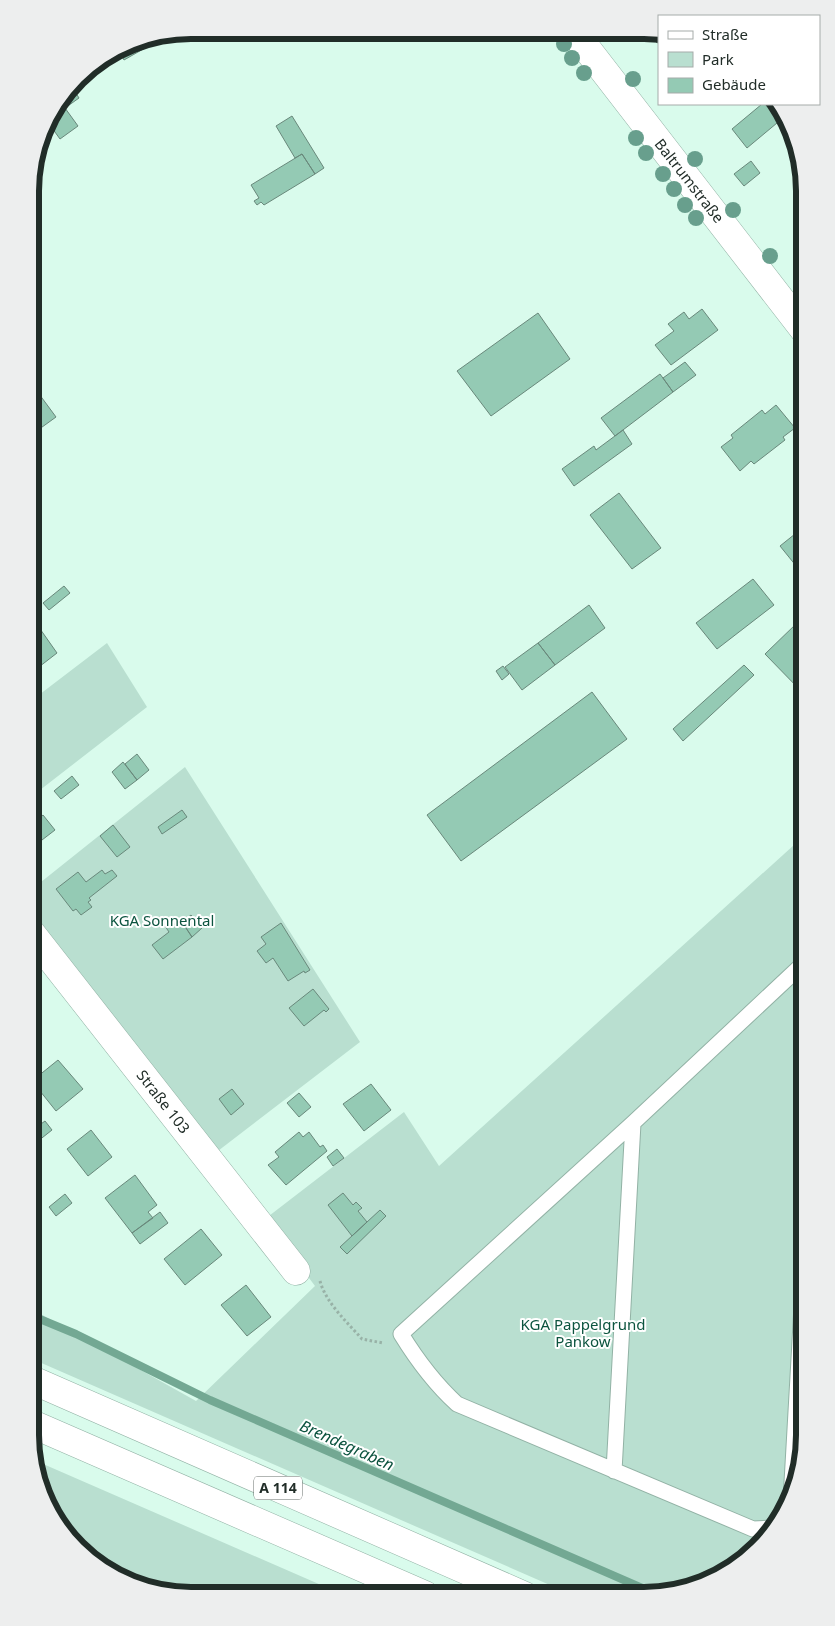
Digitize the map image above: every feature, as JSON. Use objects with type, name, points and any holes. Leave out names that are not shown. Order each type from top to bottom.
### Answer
[{"type":"main road","name":"Baltrumstraße","points":[[579,39],[796,319]]},
{"type":"main road","name":"Straße 103","points":[[39,944],[296,1272]]},
{"type":"main road","name":"A 114","points":[[39,1383],[505,1587]]},
{"type":"main road","name":"A 114","points":[[39,1428],[407,1587]]},
{"type":"lane","points":[[765,1528],[753,1529],[457,1404],[438,1387],[418,1361],[401,1334],[633,1123],[796,970]]},
{"type":"lane","points":[[614,1471],[633,1123]]},
{"type":"lane","points":[[793,1465],[796,1412]]},
{"type":"path","points":[[321,1287],[332,1304],[362,1339],[383,1343],[401,1334]]},
{"type":"green space","points":[[107,643],[147,707],[39,791],[39,695]]},
{"type":"green space","name":"KGA Sonnental","points":[[185,767],[360,1042],[214,1154],[39,930],[39,884]]},
{"type":"green space","name":"KGA Pappelgrund Pankow","points":[[796,843],[796,1446],[788,1484],[781,1503],[765,1528],[745,1550],[712,1572],[665,1586],[554,1587],[39,1362],[39,1313],[196,1401],[315,1286],[265,1219],[404,1112],[439,1166]]},
{"type":"green space","points":[[42,1463],[326,1587],[170,1586],[123,1572],[90,1550],[64,1520],[54,1503]]},
{"type":"building","points":[[151,45],[124,60],[121,55]]},
{"type":"building","points":[[75,92],[79,98],[65,108],[78,126],[60,139],[52,128],[59,114]]},
{"type":"building","points":[[761,105],[770,105],[780,121],[747,148],[732,129]]},
{"type":"building","points":[[292,116],[324,168],[315,174],[302,154],[295,158],[276,126]]},
{"type":"building","points":[[302,154],[315,174],[264,205],[261,202],[257,205],[254,201],[259,198],[251,185]]},
{"type":"building","points":[[751,161],[760,173],[744,186],[734,174]]},
{"type":"building","points":[[702,309],[718,330],[671,365],[655,345],[674,331],[668,324],[684,312],[689,319]]},
{"type":"building","points":[[538,313],[570,359],[491,416],[457,371]]},
{"type":"building","points":[[685,362],[696,375],[673,392],[663,378]]},
{"type":"building","points":[[660,374],[673,392],[615,436],[601,418]]},
{"type":"building","points":[[39,394],[56,417],[39,429]]},
{"type":"building","points":[[776,405],[795,428],[783,437],[785,440],[754,464],[751,461],[740,471],[721,447],[733,438],[731,435],[762,410],[765,414]]},
{"type":"building","points":[[623,430],[632,444],[574,486],[562,469],[594,446],[596,450]]},
{"type":"building","points":[[619,493],[661,548],[632,569],[590,515]]},
{"type":"building","points":[[796,533],[796,566],[780,546]]},
{"type":"building","points":[[753,579],[774,605],[717,649],[696,623]]},
{"type":"building","points":[[64,586],[70,593],[49,610],[43,603]]},
{"type":"building","points":[[589,605],[605,628],[555,665],[538,643]]},
{"type":"building","points":[[796,624],[796,686],[765,654]]},
{"type":"building","points":[[39,627],[57,653],[39,667]]},
{"type":"building","points":[[538,643],[555,665],[522,690],[505,667]]},
{"type":"building","points":[[744,665],[754,675],[683,741],[673,729]]},
{"type":"building","points":[[503,666],[509,674],[502,680],[496,671]]},
{"type":"building","points":[[592,692],[627,739],[461,861],[427,815]]},
{"type":"building","points":[[137,754],[149,770],[137,780],[125,764]]},
{"type":"building","points":[[123,762],[137,780],[125,789],[112,772]]},
{"type":"building","points":[[72,776],[79,785],[61,799],[54,791]]},
{"type":"building","points":[[182,810],[187,817],[162,834],[158,827]]},
{"type":"building","points":[[43,815],[55,830],[42,840],[39,836],[39,818]]},
{"type":"building","points":[[113,825],[130,847],[117,857],[100,836]]},
{"type":"building","points":[[102,870],[105,874],[112,870],[117,876],[89,898],[91,900],[88,902],[92,907],[81,915],[76,909],[73,911],[56,889],[78,872],[86,882]]},
{"type":"building","points":[[191,915],[202,928],[192,937],[182,922]]},
{"type":"building","points":[[172,921],[176,926],[182,922],[192,937],[163,959],[152,945],[169,932],[165,926]]},
{"type":"building","points":[[281,923],[310,970],[305,973],[304,971],[288,981],[273,958],[266,963],[257,951],[266,944],[261,937]]},
{"type":"building","points":[[313,989],[329,1009],[326,1012],[324,1010],[304,1026],[289,1008]]},
{"type":"building","points":[[58,1060],[83,1089],[56,1111],[39,1090],[39,1075]]},
{"type":"building","points":[[371,1084],[391,1110],[364,1131],[343,1104]]},
{"type":"building","points":[[232,1089],[244,1104],[231,1115],[219,1099]]},
{"type":"building","points":[[299,1093],[311,1107],[299,1117],[287,1103]]},
{"type":"building","points":[[45,1121],[52,1130],[39,1140],[39,1125]]},
{"type":"building","points":[[91,1130],[112,1157],[88,1176],[67,1149]]},
{"type":"building","points":[[299,1132],[303,1137],[309,1132],[320,1147],[323,1145],[327,1151],[286,1185],[268,1165],[279,1157],[275,1152]]},
{"type":"building","points":[[337,1149],[344,1158],[333,1166],[327,1157]]},
{"type":"building","points":[[135,1175],[157,1205],[148,1212],[153,1218],[132,1233],[105,1198]]},
{"type":"building","points":[[343,1193],[353,1205],[356,1202],[362,1208],[358,1211],[367,1222],[352,1236],[328,1205]]},
{"type":"building","points":[[65,1194],[72,1203],[56,1216],[49,1207]]},
{"type":"building","points":[[380,1210],[386,1216],[347,1254],[340,1247]]},
{"type":"building","points":[[160,1212],[168,1223],[140,1244],[132,1233]]},
{"type":"building","points":[[201,1229],[222,1255],[185,1285],[164,1259]]},
{"type":"building","points":[[246,1285],[271,1317],[247,1336],[221,1305]]},
{"type":"waterway","name":"Brendegraben","points":[[39,1319],[76,1334],[210,1400],[640,1587]]}]
